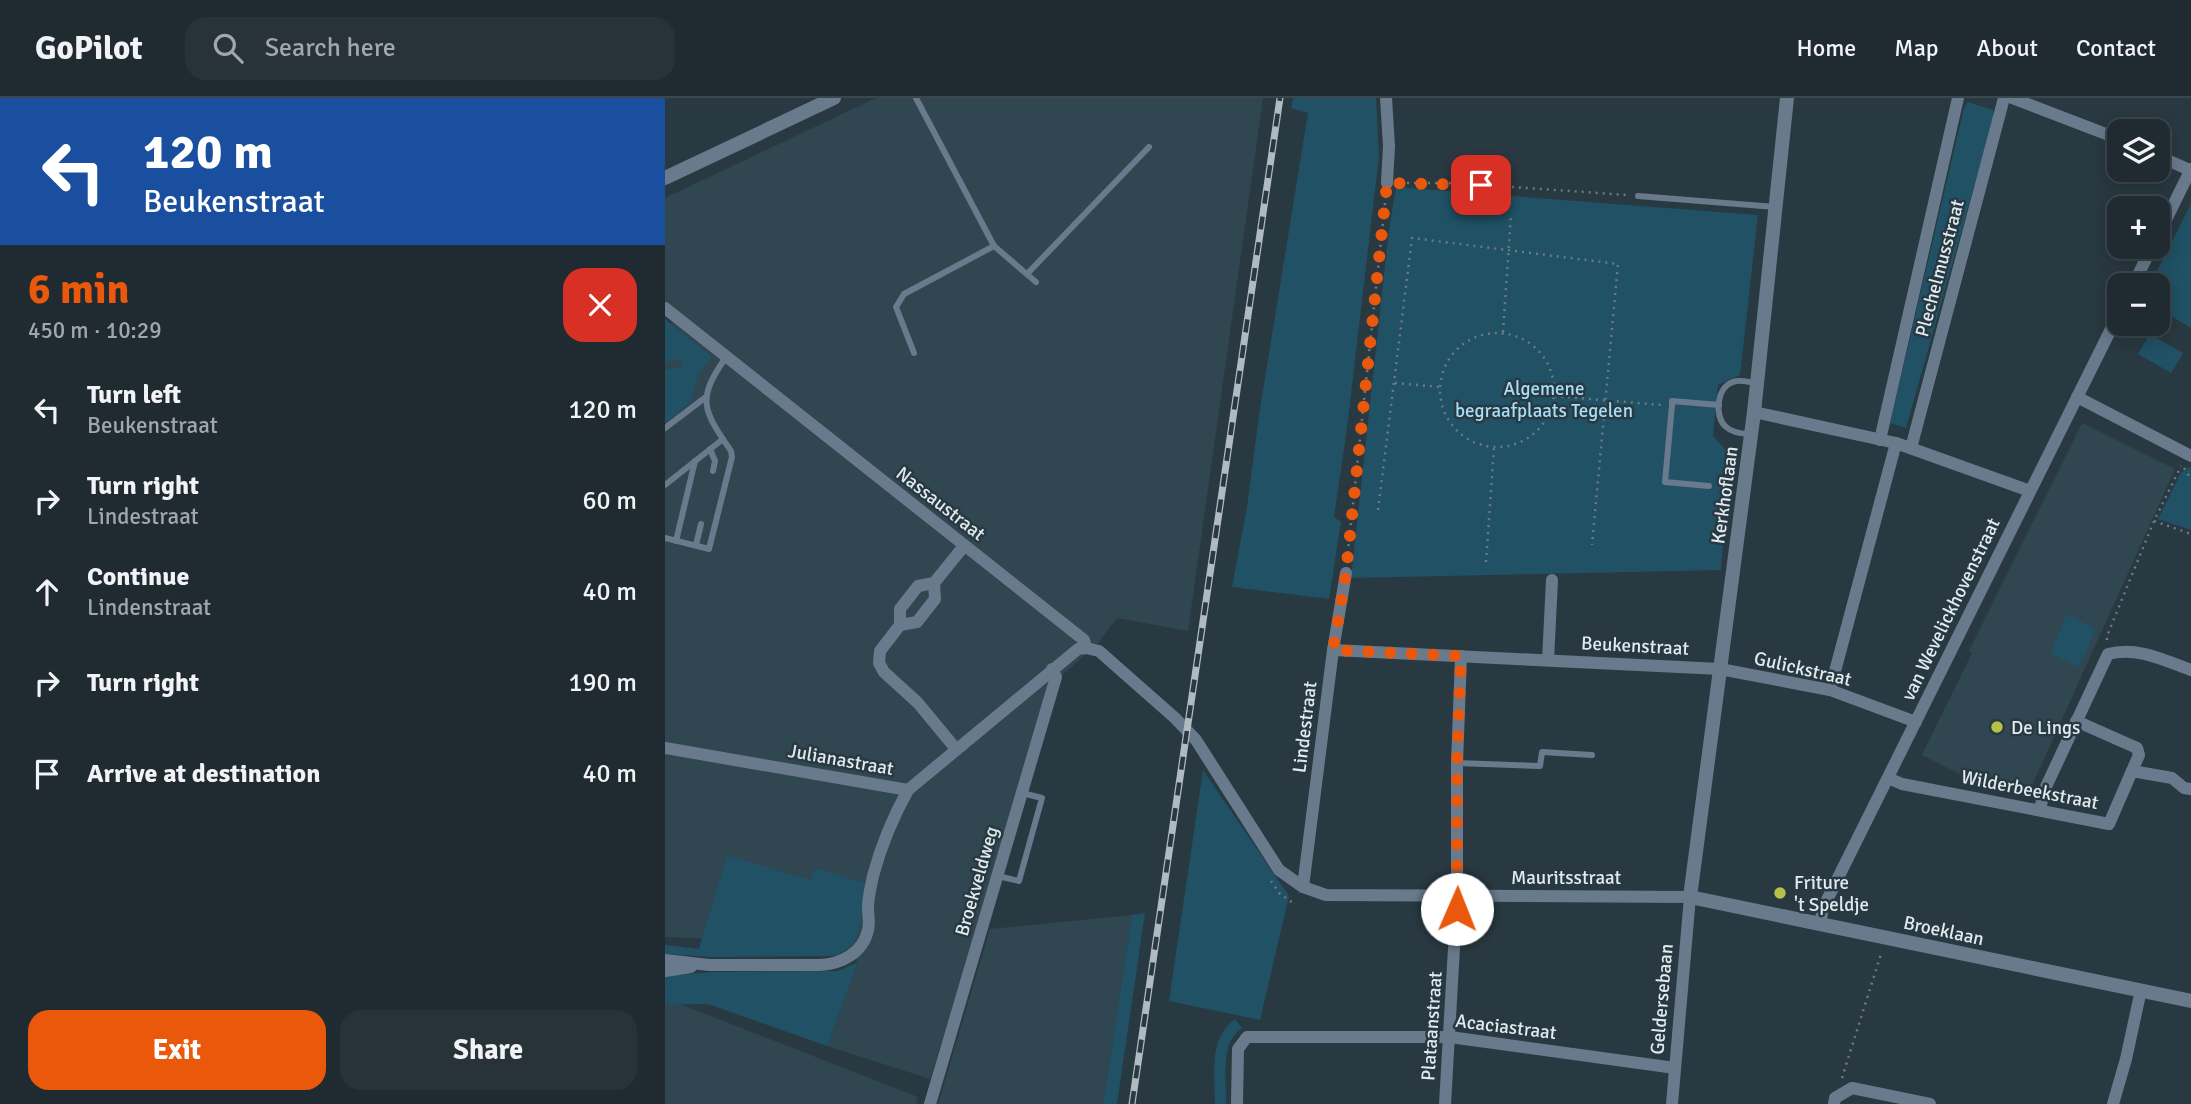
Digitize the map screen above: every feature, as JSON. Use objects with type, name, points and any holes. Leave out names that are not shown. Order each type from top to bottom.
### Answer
[{"type":"street","points":[[665,177],[833,98]]},
{"type":"street","points":[[1386,98],[1389,146],[1387,183]]},
{"type":"street","name":"Kerkhoflaan","points":[[1690,897],[1754,412],[1787,98]]},
{"type":"street","name":"Plechelmusstraat","points":[[1880,440],[1958,98]]},
{"type":"street","name":"Plechelmusstraat","points":[[1911,448],[2004,98]]},
{"type":"street","points":[[2012,98],[2107,134]]},
{"type":"street","points":[[2170,161],[2191,170],[2170,212]]},
{"type":"street","name":"Nassaustraat","points":[[665,308],[1084,640],[1086,648],[1099,651],[1152,695],[1187,731]]},
{"type":"street","name":"van Wevelickhovenstraat","points":[[1820,924],[1823,908],[2108,336]]},
{"type":"street","points":[[2077,397],[2191,456]]},
{"type":"street","points":[[1754,412],[1896,443],[2031,491]]},
{"type":"street","points":[[1830,690],[1896,443]]},
{"type":"street","points":[[955,749],[918,703],[884,672],[879,663],[880,651],[900,625],[900,609],[918,586],[934,583],[964,546]]},
{"type":"street","name":"Lindestraat","points":[[1303,887],[1333,650],[1346,573]]},
{"type":"street","points":[[1548,660],[1552,580]]},
{"type":"street","points":[[900,625],[917,622],[935,599],[934,583]]},
{"type":"street","name":"Julianastraat","points":[[665,750],[908,790],[1077,649],[1086,648]]},
{"type":"street","name":"Beukenstraat","points":[[1333,650],[1720,669]]},
{"type":"street","points":[[2040,810],[2044,792],[2108,653],[2121,650],[2147,654],[2191,670]]},
{"type":"street","name":"Plataanstraat","points":[[1445,1104],[1457,896],[1457,763],[1461,656]]},
{"type":"street","name":"Gulickstraat","points":[[1720,669],[1830,690],[1916,722]]},
{"type":"street","name":"Broekveldweg","points":[[930,1104],[1056,677],[1052,670]]},
{"type":"street","points":[[2076,721],[2137,748],[2139,755],[2132,771],[2172,778],[2184,788],[2191,789]]},
{"type":"street","name":"Mauritsstraat","points":[[1187,731],[1196,740],[1279,870],[1303,887],[1326,895],[1690,897]]},
{"type":"street","name":"Wilderbeekstraat","points":[[1888,778],[1902,784],[2109,824],[2132,771]]},
{"type":"street","points":[[665,960],[709,965],[832,965],[851,956],[863,942],[869,929],[868,903],[873,876],[895,814],[908,790]]},
{"type":"street","name":"Broeklaan","points":[[1690,897],[2191,1001]]},
{"type":"street","name":"Geldersebaan","points":[[1672,1104],[1690,897]]},
{"type":"street","points":[[665,971],[709,965]]},
{"type":"street","points":[[2113,1104],[2141,990]]},
{"type":"street","name":"Acaciastraat","points":[[1237,1104],[1238,1049],[1247,1037],[1450,1037],[1675,1068]]},
{"type":"street","points":[[1835,1101],[1852,1088],[1930,1104]]},
{"type":"lane","points":[[916,98],[994,246],[1037,282]]},
{"type":"lane","points":[[1027,274],[1149,147]]},
{"type":"lane","points":[[1637,196],[1775,207]]},
{"type":"lane","points":[[914,353],[896,307],[904,294],[994,246]]},
{"type":"lane","points":[[665,538],[709,549],[731,463],[731,451],[709,415],[706,397],[712,377],[726,357]]},
{"type":"lane","points":[[1751,435],[1737,433],[1724,425],[1718,414],[1719,405],[1721,393],[1729,384],[1738,381],[1757,383]]},
{"type":"lane","points":[[665,428],[706,397]]},
{"type":"lane","points":[[1709,486],[1665,482],[1672,401],[1719,405]]},
{"type":"lane","points":[[665,485],[723,439]]},
{"type":"lane","points":[[710,449],[715,461],[713,471]]},
{"type":"lane","points":[[677,541],[695,461]]},
{"type":"lane","points":[[696,545],[701,524]]},
{"type":"lane","points":[[1457,763],[1540,766],[1542,752],[1592,755]]},
{"type":"lane","points":[[998,876],[1019,881],[1042,798],[1022,793]]},
{"type":"path","points":[[1346,573],[1387,183],[1455,183],[1637,196]]},
{"type":"path","points":[[1503,333],[1511,214]]},
{"type":"path","points":[[1378,510],[1412,238],[1618,264],[1592,545]]},
{"type":"path","points":[[1503,333],[1520,338],[1535,348],[1546,361],[1553,378],[1554,396],[1549,413],[1540,427],[1527,439],[1494,447],[1477,444],[1461,435],[1449,421],[1442,404],[1440,387],[1444,369],[1454,353],[1468,341],[1503,333]]},
{"type":"path","points":[[1394,383],[1440,387]]},
{"type":"path","points":[[1554,396],[1672,405]]},
{"type":"path","points":[[1486,562],[1494,447]]},
{"type":"path","points":[[2108,653],[2107,636],[2154,521],[2182,466],[2191,479]]},
{"type":"path","points":[[2154,521],[2191,534]]},
{"type":"path","points":[[1835,1101],[1887,938]]},
{"type":"shaded area","points":[[876,98],[1263,98],[1188,631],[1117,618],[1098,643],[1047,689],[979,924],[930,1079],[827,1046],[858,962],[840,944],[665,937],[665,359],[668,355],[672,318],[665,310],[665,198]]},
{"type":"shaded area","points":[[2082,423],[2175,469],[2030,790],[2017,792],[1985,778],[1969,779],[1922,755],[1972,653],[1969,651]]},
{"type":"shaded area","points":[[1132,915],[1103,1104],[938,1104],[990,929]]},
{"type":"shaded area","points":[[680,1004],[918,1097],[916,1104],[665,1104],[665,1005]]},
{"type":"green space","points":[[1293,98],[1376,98],[1379,156],[1334,517],[1341,522],[1329,599],[1232,587],[1247,507],[1259,415],[1308,113],[1291,108]]},
{"type":"green space","points":[[1968,102],[1993,110],[1994,116],[1906,428],[1890,423],[1964,108]]},
{"type":"green space","name":"Algemene begraafplaats Tegelen","points":[[1396,187],[1758,215],[1740,375],[1718,385],[1713,436],[1730,454],[1721,570],[1351,578]]},
{"type":"green space","points":[[2191,204],[2191,328],[2170,315],[2170,273],[2156,273],[2163,259],[2170,259],[2170,245]]},
{"type":"green space","points":[[665,319],[712,357],[699,374],[690,403],[665,423],[665,370],[680,367],[683,363],[681,359],[665,362]]},
{"type":"green space","points":[[2149,336],[2183,353],[2171,373],[2138,354]]},
{"type":"green space","points":[[2189,467],[2191,530],[2158,519],[2181,473]]},
{"type":"green space","points":[[2067,614],[2096,629],[2079,667],[2050,653]]},
{"type":"green space","points":[[1203,770],[1289,896],[1260,1020],[1169,1001]]},
{"type":"green space","points":[[727,855],[810,880],[815,868],[865,883],[861,926],[853,943],[846,951],[835,956],[712,957],[665,954],[665,945],[699,949]]},
{"type":"green space","points":[[1145,913],[1117,1104],[1103,1104],[1132,915]]},
{"type":"green space","points":[[858,962],[827,1046],[708,1004],[665,1005],[665,976],[713,972],[838,971]]},
{"type":"green space","points":[[1235,1019],[1242,1028],[1230,1043],[1227,1052],[1226,1104],[1215,1104],[1214,1069],[1217,1047],[1220,1036]]},
{"type":"railway","points":[[1132,1104],[1280,98]]},
{"type":"place","name":"De Lings","points":[[1997,727]]},
{"type":"place","name":"Friture 't Speldje","points":[[1780,893]]},
{"type":"route","points":[[1457,909],[1457,763],[1461,656],[1333,650],[1346,573],[1387,183],[1481,185]]}]
